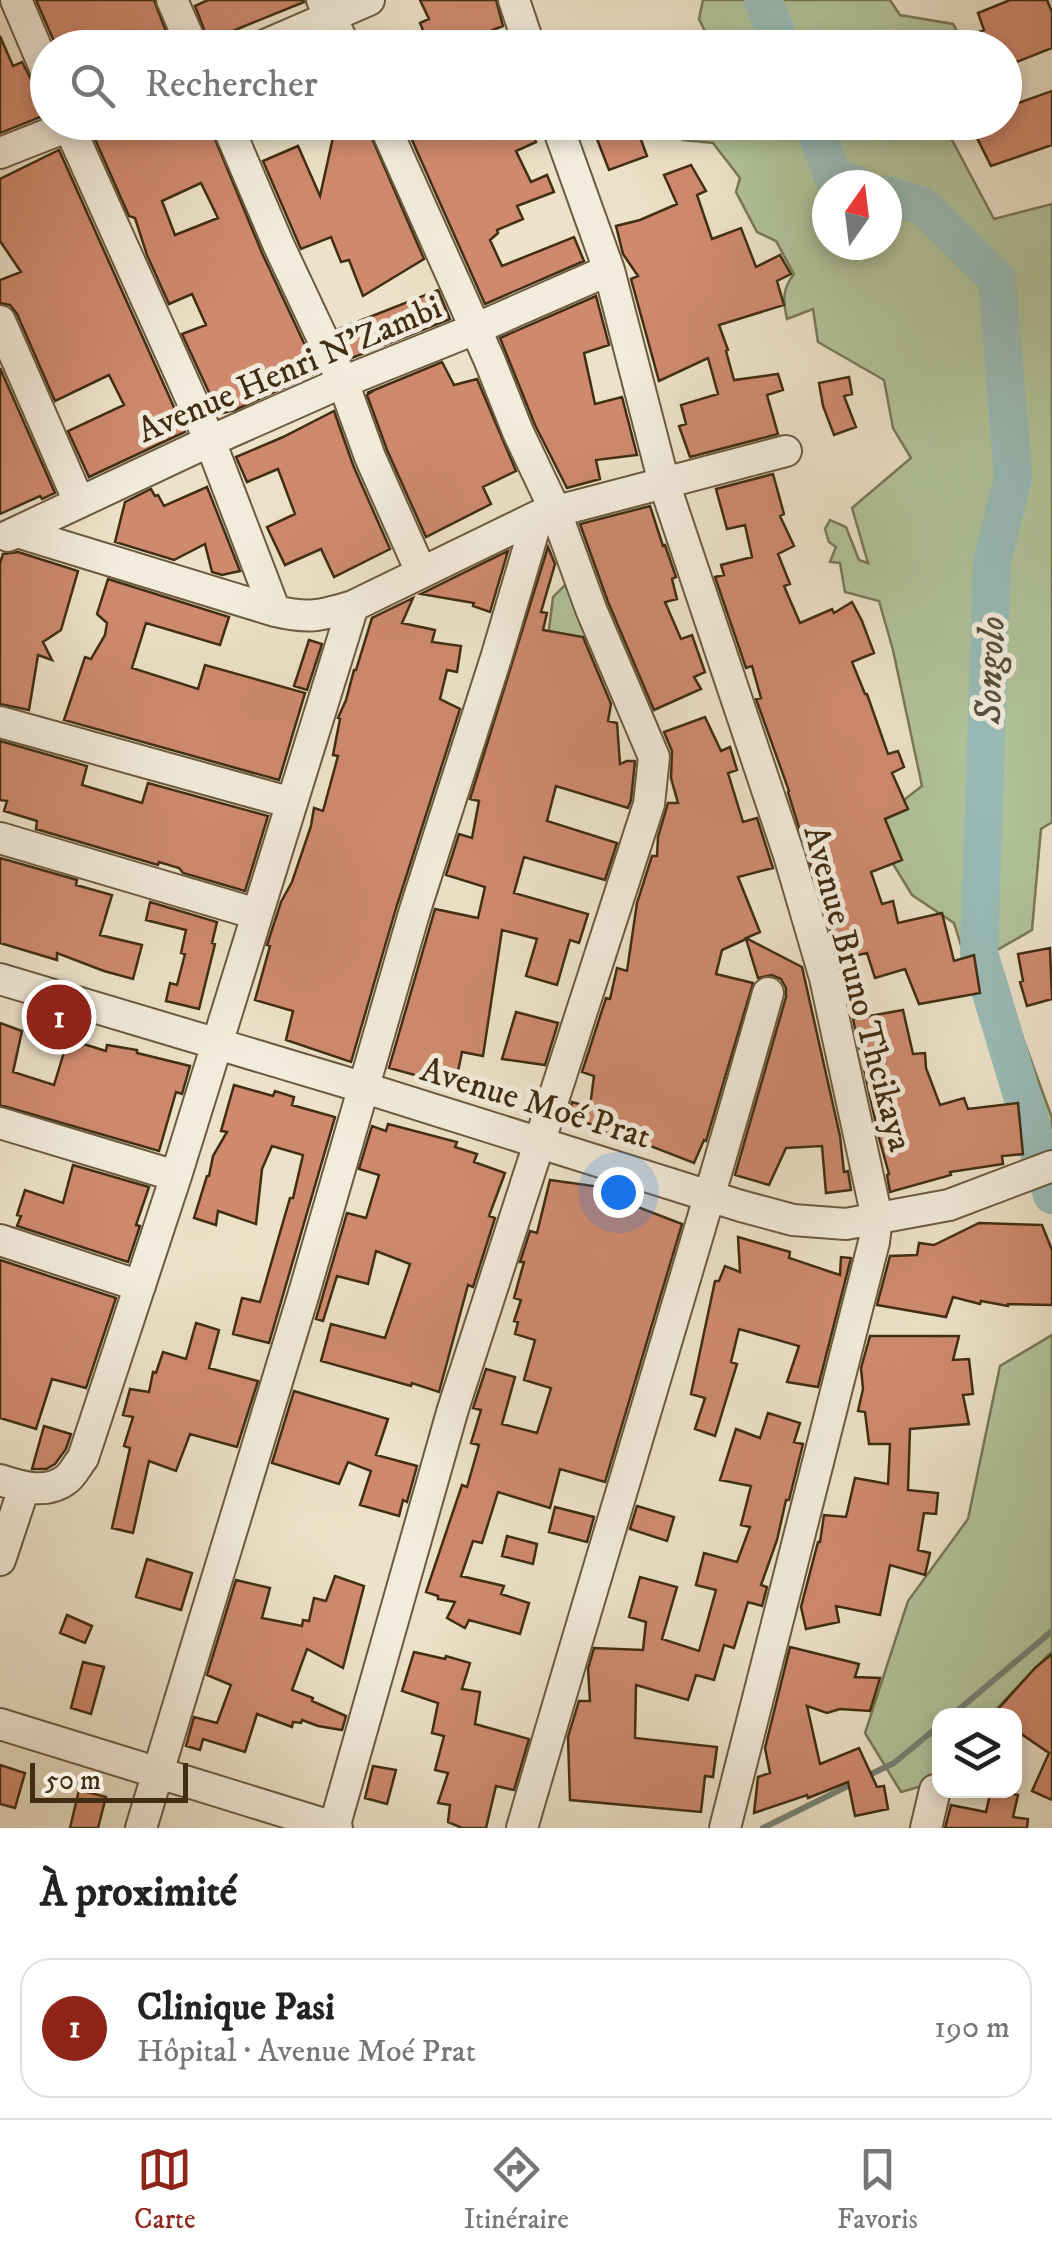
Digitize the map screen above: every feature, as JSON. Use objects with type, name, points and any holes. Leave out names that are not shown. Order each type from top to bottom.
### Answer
[{"type":"street","points":[[16,0],[30,33]]},
{"type":"street","points":[[172,0],[185,30]]},
{"type":"street","points":[[289,30],[326,8],[369,0]]},
{"type":"street","points":[[514,0],[524,30]]},
{"type":"street","points":[[0,153],[32,140]]},
{"type":"street","points":[[79,140],[210,441],[275,611]]},
{"type":"street","points":[[234,140],[278,246],[343,382],[370,456],[421,572]]},
{"type":"street","points":[[0,1724],[335,1828],[453,1409],[649,804],[654,757],[546,512],[476,329],[391,140]]},
{"type":"street","name":"Avenue Bruno Thcikaya","points":[[562,140],[609,270],[664,483],[825,978],[877,1218],[865,1280],[726,1828]]},
{"type":"street","name":"Avenue Henri N'Zambi","points":[[8,536],[343,382],[609,270]]},
{"type":"street","points":[[0,322],[80,502]]},
{"type":"street","points":[[8,536],[275,611],[301,617],[322,616],[354,606],[546,512],[786,451]]},
{"type":"street","points":[[141,1828],[415,910],[546,512]]},
{"type":"street","points":[[0,1560],[12,1484],[50,1488],[68,1478],[83,1458],[176,1176],[354,606]]},
{"type":"street","points":[[0,722],[292,803]]},
{"type":"street","points":[[0,838],[256,914]]},
{"type":"street","name":"Avenue Moé Prat","points":[[0,979],[792,1220],[846,1224],[948,1205],[1052,1166]]},
{"type":"street","points":[[522,1828],[768,993]]},
{"type":"street","points":[[0,1123],[176,1176]]},
{"type":"street","points":[[0,1240],[140,1286]]},
{"type":"street","points":[[926,1828],[933,1798]]},
{"type":"green space","points":[[703,0],[890,0],[900,15],[953,24],[956,30],[704,30],[699,19]]},
{"type":"green space","points":[[683,140],[952,140],[994,219],[1052,204],[1052,822],[1041,829],[1032,930],[992,953],[1052,1118],[1052,1137],[1023,1142],[954,923],[912,895],[870,826],[922,786],[879,601],[845,592],[840,563],[830,562],[836,547],[829,542],[825,529],[830,520],[846,527],[859,560],[868,563],[852,508],[911,458],[893,428],[884,380],[818,342],[813,309],[787,319],[784,295],[794,274],[776,241],[757,232],[736,192],[740,178],[713,143]]},
{"type":"green space","points":[[574,576],[595,641],[548,637],[553,597]]},
{"type":"green space","points":[[1052,1335],[1052,1651],[997,1708],[932,1708],[932,1783],[901,1792],[865,1733],[908,1601],[968,1519],[1000,1366]]},
{"type":"building","points":[[36,0],[154,0],[165,30],[49,30]]},
{"type":"building","points":[[208,0],[304,2],[235,30],[204,30],[195,6]]},
{"type":"building","points":[[420,0],[496,0],[503,26],[493,30],[423,30],[420,23],[429,19]]},
{"type":"building","points":[[1010,0],[1047,0],[1052,12],[1052,48],[1022,60],[1022,30],[984,30],[978,13]]},
{"type":"building","points":[[0,36],[13,66],[22,62],[30,77],[30,121],[0,133]]},
{"type":"building","points":[[1052,91],[1052,145],[991,166],[978,140],[1022,140],[1022,102]]},
{"type":"building","points":[[95,140],[215,140],[317,371],[219,414],[182,334],[206,325],[192,294],[169,304],[135,218],[129,216]],"holes":[[[201,183],[218,218],[175,235],[162,201]]]},
{"type":"building","points":[[332,140],[373,140],[424,259],[363,296],[349,260],[341,262],[331,237],[301,249],[263,161],[298,146],[320,196]]},
{"type":"building","points":[[412,140],[536,142],[516,151],[531,182],[547,175],[554,192],[517,206],[523,219],[497,230],[490,240],[502,266],[574,237],[584,261],[485,304]]},
{"type":"building","points":[[597,140],[641,140],[647,156],[609,170]]},
{"type":"building","points":[[59,150],[185,432],[89,477],[68,431],[124,405],[109,375],[55,401],[17,314],[10,305],[0,303],[0,280],[21,272],[0,241],[0,179]]},
{"type":"building","points":[[691,165],[706,191],[697,195],[712,239],[741,228],[756,267],[780,255],[791,274],[777,281],[784,305],[719,325],[734,380],[778,374],[783,390],[767,395],[778,434],[690,457],[679,426],[686,424],[681,405],[718,394],[708,358],[659,381],[631,279],[638,276],[623,254],[616,226],[677,204],[664,175]]},
{"type":"building","points":[[438,290],[450,319],[352,358],[339,329]]},
{"type":"building","points":[[596,296],[609,345],[584,353],[595,404],[622,397],[637,455],[596,460],[600,479],[567,488],[535,425],[500,338]]},
{"type":"building","points":[[442,362],[454,385],[477,379],[516,471],[483,487],[491,504],[426,537],[387,450],[367,393]]},
{"type":"building","points":[[0,368],[55,493],[0,514]]},
{"type":"building","points":[[849,377],[852,394],[844,396],[856,427],[834,435],[819,383]]},
{"type":"building","points":[[334,411],[390,549],[334,577],[321,549],[285,565],[267,527],[295,514],[278,469],[247,482],[236,457]]},
{"type":"building","points":[[773,474],[784,514],[780,516],[794,546],[778,554],[790,584],[784,586],[800,623],[832,609],[834,613],[852,602],[874,653],[852,662],[888,754],[898,751],[904,767],[892,773],[908,809],[885,819],[902,860],[871,872],[882,904],[893,901],[898,923],[942,913],[954,961],[974,955],[980,993],[919,1004],[905,969],[875,978],[867,953],[845,958],[831,932],[789,791],[756,699],[761,698],[752,666],[746,668],[715,577],[724,575],[721,565],[752,557],[745,525],[727,529],[716,489]]},
{"type":"building","points":[[207,487],[240,571],[222,575],[212,572],[205,544],[174,560],[115,542],[125,502],[151,489],[164,506]]},
{"type":"building","points":[[650,506],[676,577],[672,579],[677,599],[665,602],[681,639],[692,635],[705,672],[694,677],[701,689],[654,710],[580,524]]},
{"type":"building","points":[[548,547],[555,564],[541,612],[547,613],[543,630],[583,637],[611,704],[608,721],[617,723],[620,764],[635,761],[631,800],[628,808],[556,786],[547,821],[617,843],[605,880],[524,857],[514,893],[588,914],[579,943],[570,940],[557,985],[526,976],[537,939],[502,930],[483,1056],[462,1052],[455,1086],[389,1068],[435,909],[478,918],[485,887],[446,875],[459,834],[472,838],[479,801],[470,799]]},
{"type":"building","points":[[508,551],[490,612],[473,606],[474,603],[421,594]]},
{"type":"building","points":[[18,552],[78,571],[61,630],[43,642],[52,660],[38,655],[29,710],[0,704],[0,563],[3,554]]},
{"type":"building","points":[[108,579],[229,617],[220,645],[146,623],[132,668],[198,689],[205,665],[305,693],[279,780],[64,720],[85,657],[91,659],[105,635],[107,623],[97,614]]},
{"type":"building","points":[[413,598],[402,623],[435,630],[432,642],[461,646],[457,672],[447,670],[440,699],[460,709],[351,1062],[286,1040],[293,1011],[255,1000],[270,946],[267,945],[292,882],[314,808],[323,811],[338,756],[333,755],[338,718],[372,618]]},
{"type":"building","points":[[309,640],[322,644],[307,690],[294,686]]},
{"type":"building","points":[[705,717],[721,751],[730,747],[737,770],[728,773],[743,822],[757,818],[773,868],[738,877],[760,932],[746,938],[802,967],[851,1190],[826,1193],[822,1146],[786,1148],[769,1185],[735,1175],[786,997],[781,979],[772,975],[758,978],[746,939],[722,950],[716,974],[753,983],[706,1141],[694,1163],[645,1144],[619,1122],[612,1136],[590,1124],[568,1119],[572,1102],[590,1107],[594,1076],[582,1072],[606,998],[610,999],[617,968],[627,971],[637,903],[652,856],[657,856],[668,803],[678,803],[671,778],[672,751],[664,732]]},
{"type":"building","points":[[0,741],[87,766],[82,785],[142,803],[148,783],[268,816],[245,891],[159,862],[158,865],[36,829],[37,821],[4,811],[7,801],[0,800]]},
{"type":"building","points":[[0,858],[77,880],[76,885],[112,895],[100,935],[142,945],[133,979],[57,953],[57,960],[0,943]]},
{"type":"building","points":[[150,902],[217,922],[199,1009],[166,1001],[170,983],[177,985],[186,930],[146,920]]},
{"type":"building","points":[[1050,948],[1052,999],[1027,1006],[1018,954]]},
{"type":"building","points":[[903,1010],[913,1054],[925,1053],[926,1068],[940,1105],[964,1098],[968,1109],[1018,1103],[1023,1154],[1002,1156],[1003,1164],[950,1172],[951,1175],[890,1192],[853,1019]]},
{"type":"building","points":[[516,1012],[558,1023],[545,1065],[502,1059]]},
{"type":"building","points":[[0,1023],[22,1031],[13,1072],[54,1085],[68,1039],[106,1051],[107,1045],[137,1050],[190,1066],[182,1094],[176,1092],[159,1151],[0,1105]]},
{"type":"building","points":[[234,1085],[273,1096],[275,1091],[294,1097],[292,1105],[335,1117],[269,1343],[233,1334],[242,1298],[260,1302],[303,1155],[272,1146],[262,1169],[256,1224],[218,1211],[216,1225],[194,1218],[213,1156],[227,1132],[221,1131]]},
{"type":"building","points":[[388,1124],[457,1142],[455,1147],[477,1154],[474,1162],[505,1173],[489,1216],[495,1218],[473,1287],[468,1285],[439,1392],[321,1361],[331,1324],[385,1338],[410,1264],[376,1251],[368,1284],[337,1276],[323,1321],[316,1319],[347,1213],[366,1218],[379,1175],[359,1169],[372,1126],[386,1131]]},
{"type":"building","points":[[73,1165],[149,1187],[128,1262],[17,1226],[25,1190],[63,1203]]},
{"type":"building","points":[[550,1180],[615,1189],[614,1198],[682,1224],[605,1482],[560,1469],[550,1508],[498,1492],[482,1543],[473,1541],[461,1576],[504,1586],[501,1594],[529,1603],[520,1634],[469,1620],[465,1628],[447,1618],[455,1602],[426,1592],[479,1445],[471,1443],[481,1410],[473,1408],[486,1369],[515,1377],[502,1424],[537,1433],[551,1388],[524,1380],[535,1340],[515,1334],[518,1322],[514,1321],[521,1300],[514,1298],[524,1262],[520,1262],[530,1231],[537,1233]]},
{"type":"building","points":[[979,1223],[1042,1225],[1052,1250],[1052,1305],[1008,1306],[981,1301],[980,1304],[953,1297],[946,1317],[877,1305],[890,1256],[917,1255],[919,1243],[934,1245]]},
{"type":"building","points":[[738,1237],[790,1252],[789,1258],[840,1275],[841,1257],[851,1258],[818,1387],[787,1382],[799,1346],[739,1329],[731,1362],[737,1364],[715,1436],[695,1429],[705,1398],[691,1394],[715,1281],[719,1281],[725,1266],[740,1272]]},
{"type":"building","points":[[0,1260],[116,1298],[86,1388],[52,1379],[36,1429],[0,1418]]},
{"type":"building","points":[[196,1323],[219,1330],[209,1368],[258,1381],[237,1447],[190,1434],[176,1471],[149,1461],[133,1533],[112,1528],[130,1448],[124,1446],[133,1417],[123,1415],[130,1389],[149,1392],[163,1352],[186,1359]]},
{"type":"building","points":[[870,1336],[959,1336],[953,1360],[969,1359],[973,1394],[963,1395],[969,1424],[910,1429],[908,1490],[938,1493],[936,1514],[924,1513],[918,1550],[930,1553],[925,1575],[890,1565],[880,1615],[836,1606],[839,1622],[806,1629],[801,1607],[824,1515],[846,1517],[855,1478],[888,1484],[890,1444],[869,1444],[865,1412],[858,1411],[863,1389],[861,1368]]},
{"type":"building","points":[[294,1391],[388,1419],[376,1455],[417,1466],[399,1516],[360,1505],[371,1471],[348,1462],[339,1484],[272,1463]]},
{"type":"building","points":[[768,1413],[800,1423],[794,1442],[803,1444],[761,1585],[767,1587],[762,1606],[748,1602],[734,1648],[724,1645],[714,1680],[696,1675],[688,1700],[636,1685],[635,1738],[717,1747],[713,1777],[705,1776],[701,1812],[570,1800],[568,1737],[579,1701],[590,1701],[588,1669],[594,1648],[643,1650],[646,1622],[629,1617],[640,1577],[677,1587],[662,1639],[699,1651],[716,1590],[696,1585],[704,1553],[737,1562],[750,1527],[741,1525],[751,1486],[720,1480],[736,1429],[760,1438]]},
{"type":"building","points":[[44,1426],[71,1434],[55,1464],[32,1469]]},
{"type":"building","points":[[637,1506],[674,1517],[667,1541],[630,1529]]},
{"type":"building","points":[[555,1507],[594,1517],[587,1542],[549,1532]]},
{"type":"building","points":[[507,1536],[537,1544],[533,1564],[502,1556]]},
{"type":"building","points":[[147,1559],[192,1573],[181,1610],[136,1597]]},
{"type":"building","points":[[335,1576],[364,1586],[343,1668],[307,1649],[292,1690],[346,1716],[342,1730],[302,1720],[293,1722],[292,1727],[257,1714],[245,1752],[203,1739],[200,1750],[186,1746],[194,1717],[217,1723],[231,1685],[207,1675],[236,1580],[270,1588],[262,1618],[302,1626],[303,1620],[309,1621],[314,1598],[326,1601]]},
{"type":"building","points":[[67,1615],[92,1626],[85,1643],[60,1633]]},
{"type":"building","points":[[790,1647],[859,1664],[855,1677],[880,1678],[870,1711],[840,1709],[827,1713],[807,1706],[820,1764],[859,1748],[877,1787],[884,1786],[888,1809],[855,1816],[848,1782],[754,1813],[758,1777],[770,1773],[765,1748]]},
{"type":"building","points":[[414,1652],[470,1663],[462,1689],[480,1692],[475,1724],[529,1739],[514,1790],[496,1786],[486,1828],[462,1828],[448,1822],[450,1805],[438,1803],[448,1773],[435,1770],[444,1736],[432,1733],[438,1703],[402,1691]]},
{"type":"building","points":[[1052,1654],[1052,1800],[1032,1791],[1049,1753],[1022,1734],[1022,1708],[999,1708]]},
{"type":"building","points":[[83,1662],[104,1667],[91,1714],[71,1708]]},
{"type":"building","points":[[0,1765],[25,1773],[15,1808],[0,1804]]},
{"type":"building","points":[[373,1766],[396,1770],[387,1804],[365,1798]]},
{"type":"building","points":[[79,1790],[106,1797],[98,1828],[70,1828]]},
{"type":"building","points":[[989,1798],[1017,1798],[1013,1817],[1028,1819],[1027,1828],[945,1828],[951,1805],[986,1812]]},
{"type":"waterway","name":"Songolo","points":[[763,0],[775,30]]},
{"type":"waterway","name":"Songolo","points":[[819,140],[831,170]]},
{"type":"waterway","name":"Songolo","points":[[902,200],[923,206],[997,279],[1013,477],[992,562],[979,953],[1052,1195]]},
{"type":"waterway","points":[[961,1708],[1052,1631]]},
{"type":"waterway","points":[[867,1776],[894,1763],[932,1732]]},
{"type":"waterway","points":[[763,1828],[856,1782]]},
{"type":"place","name":"Clinique Pasi","points":[[59,1017]]}]
